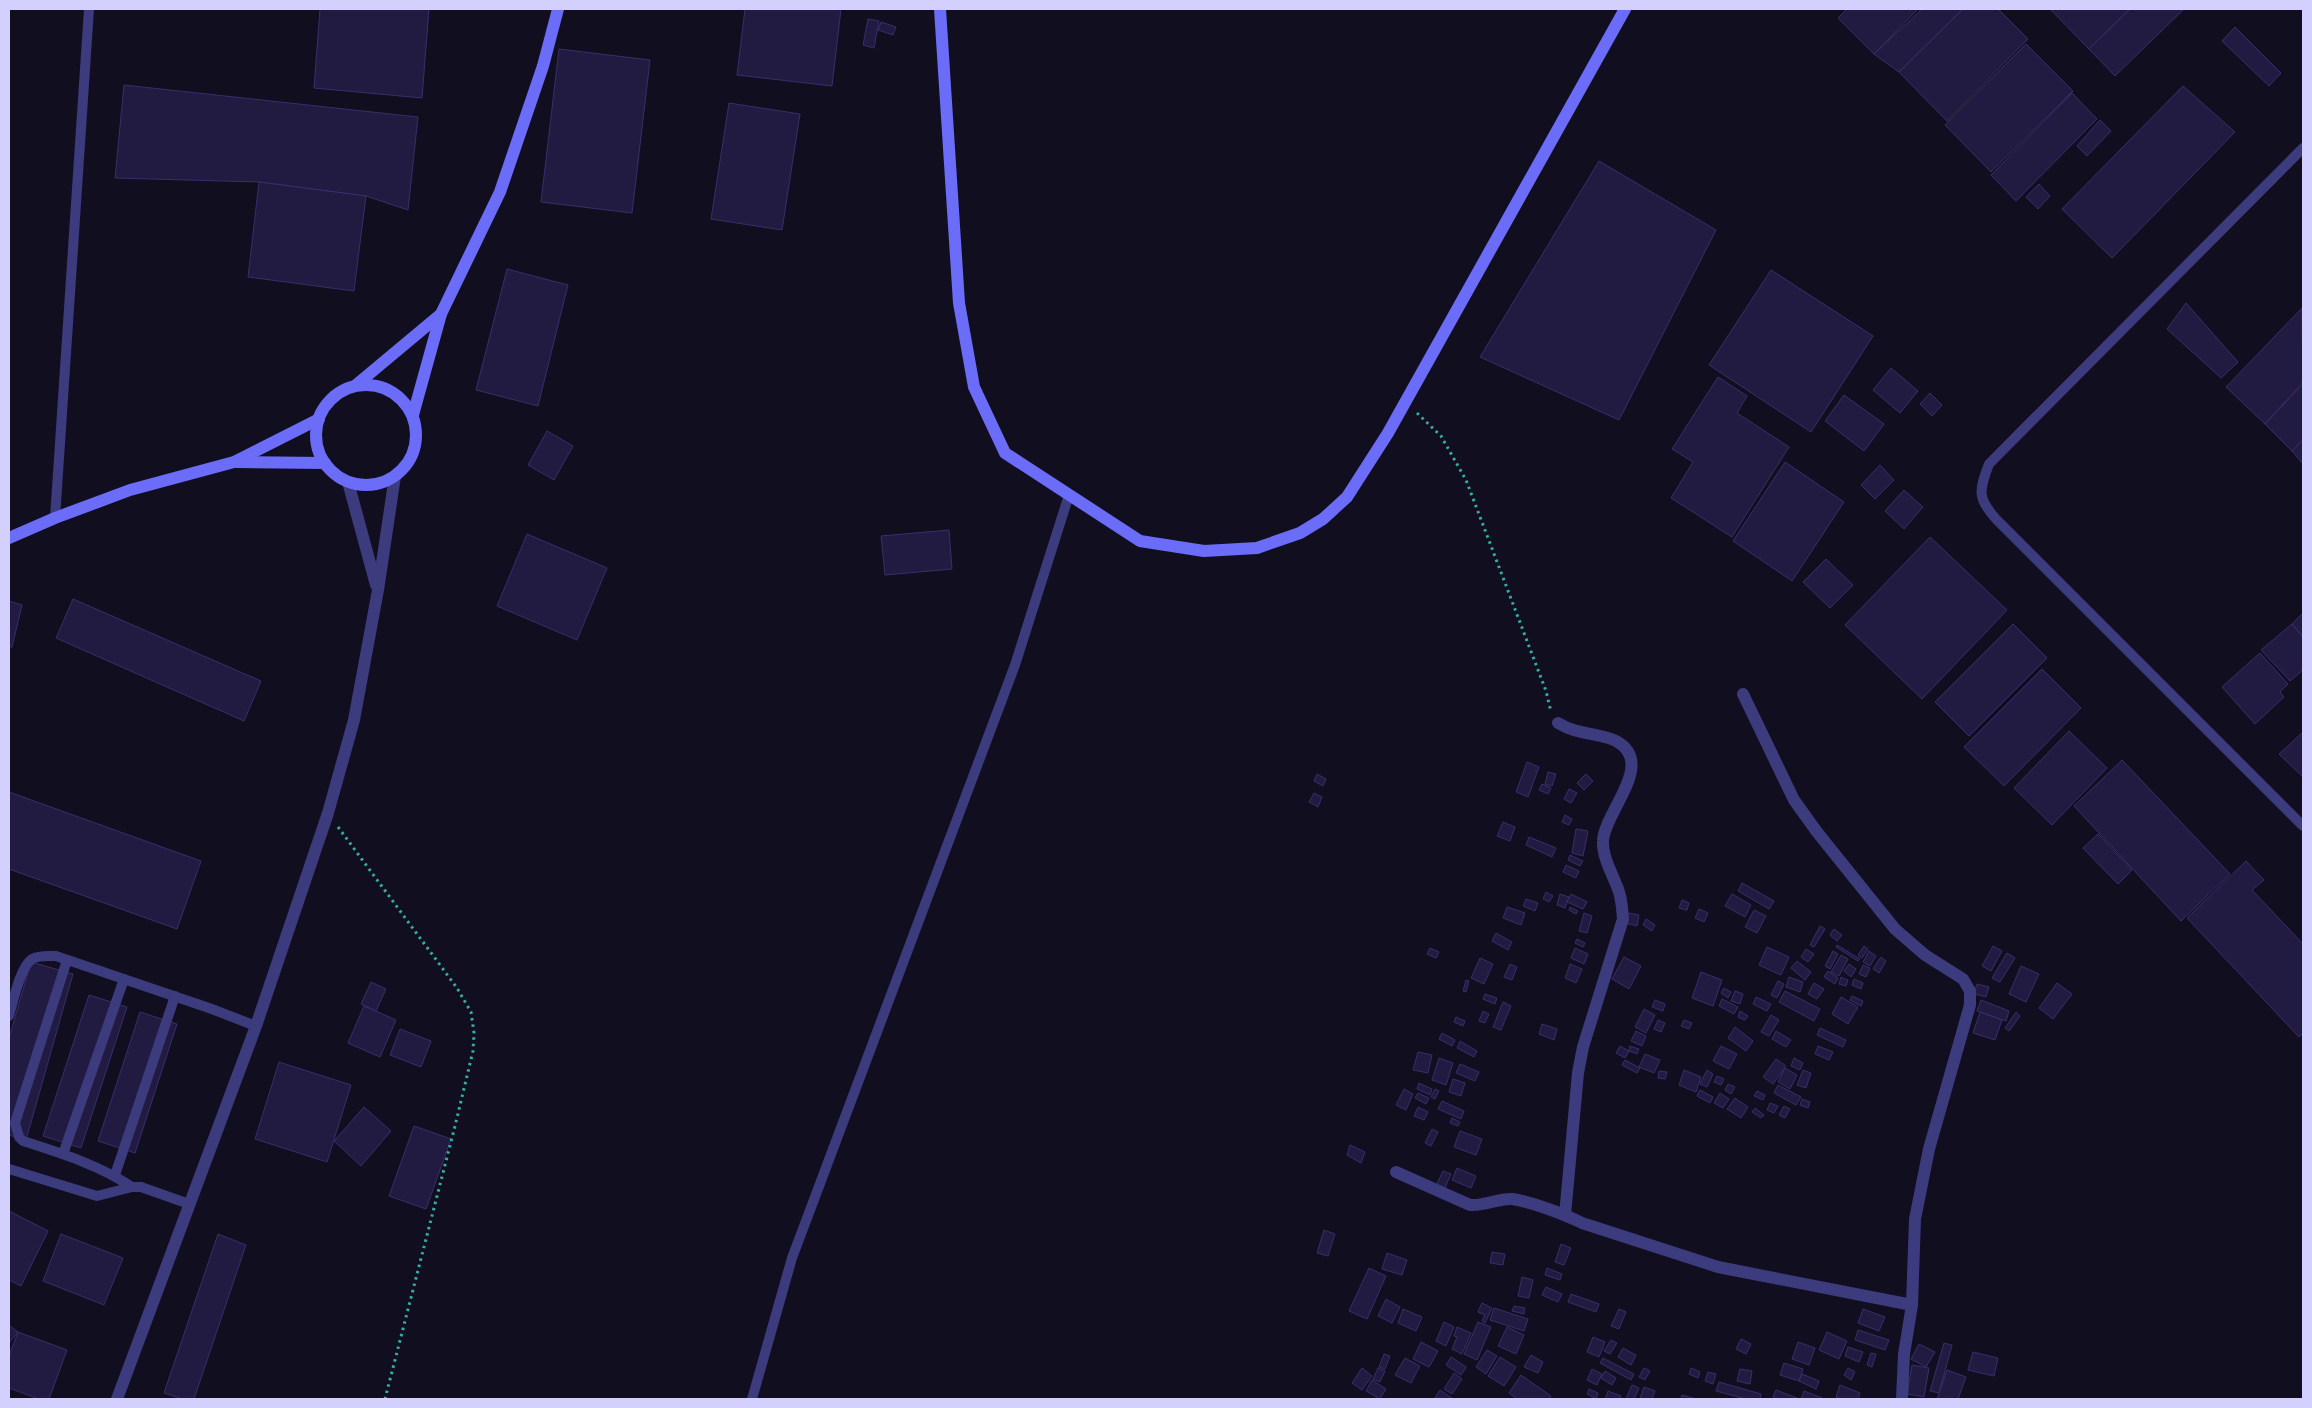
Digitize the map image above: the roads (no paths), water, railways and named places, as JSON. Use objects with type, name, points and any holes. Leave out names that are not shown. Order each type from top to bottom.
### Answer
[{"type":"main road","points":[[413,415],[441,314],[500,192],[543,66],[558,9]]},
{"type":"main road","points":[[940,9],[960,303],[974,387],[1005,453],[1140,541],[1204,551],[1257,548],[1300,532],[1323,519],[1347,497],[1406,402],[1625,9]]},
{"type":"main road","points":[[356,385],[373,385],[390,390],[403,400],[413,415],[416,432],[414,449],[407,464],[395,476],[380,483],[364,485],[348,482],[335,474],[325,463],[317,442],[319,419],[327,403],[340,392],[356,385],[441,314]]},
{"type":"main road","points":[[9,538],[55,518],[130,490],[234,462],[319,419]]},
{"type":"main road","points":[[234,462],[325,463]]},
{"type":"street","points":[[117,1399],[256,1026],[328,813],[354,720],[378,590],[395,476]]},
{"type":"street","points":[[348,482],[378,590]]},
{"type":"street","points":[[1743,694],[1794,800],[1818,832],[1895,929],[1925,955],[1963,979],[1970,991],[1970,1005],[1929,1149],[1920,1193],[1916,1220],[1912,1305],[1904,1354],[1902,1399]]},
{"type":"street","points":[[1558,723],[1570,730],[1616,741],[1627,750],[1632,762],[1631,775],[1603,841],[1605,855],[1622,904],[1623,919],[1583,1047],[1578,1073],[1565,1215]]},
{"type":"street","points":[[1396,1172],[1470,1205],[1482,1206],[1512,1199],[1718,1267],[1912,1305]]},
{"type":"lane","points":[[55,518],[89,9]]},
{"type":"lane","points":[[2303,148],[1989,464],[1980,493],[1985,507],[1996,519],[2303,826]]},
{"type":"lane","points":[[752,1399],[792,1258],[1015,665],[1069,495]]},
{"type":"lane","points":[[9,1016],[25,966],[33,959],[44,955],[56,956],[175,996],[256,1026]]},
{"type":"lane","points":[[67,960],[15,1123],[15,1129],[23,1141],[63,1154],[114,1175],[132,1186]]},
{"type":"lane","points":[[63,1154],[124,979]]},
{"type":"lane","points":[[114,1175],[175,996]]},
{"type":"lane","points":[[9,1169],[98,1196],[132,1186],[141,1187],[189,1204]]}]
